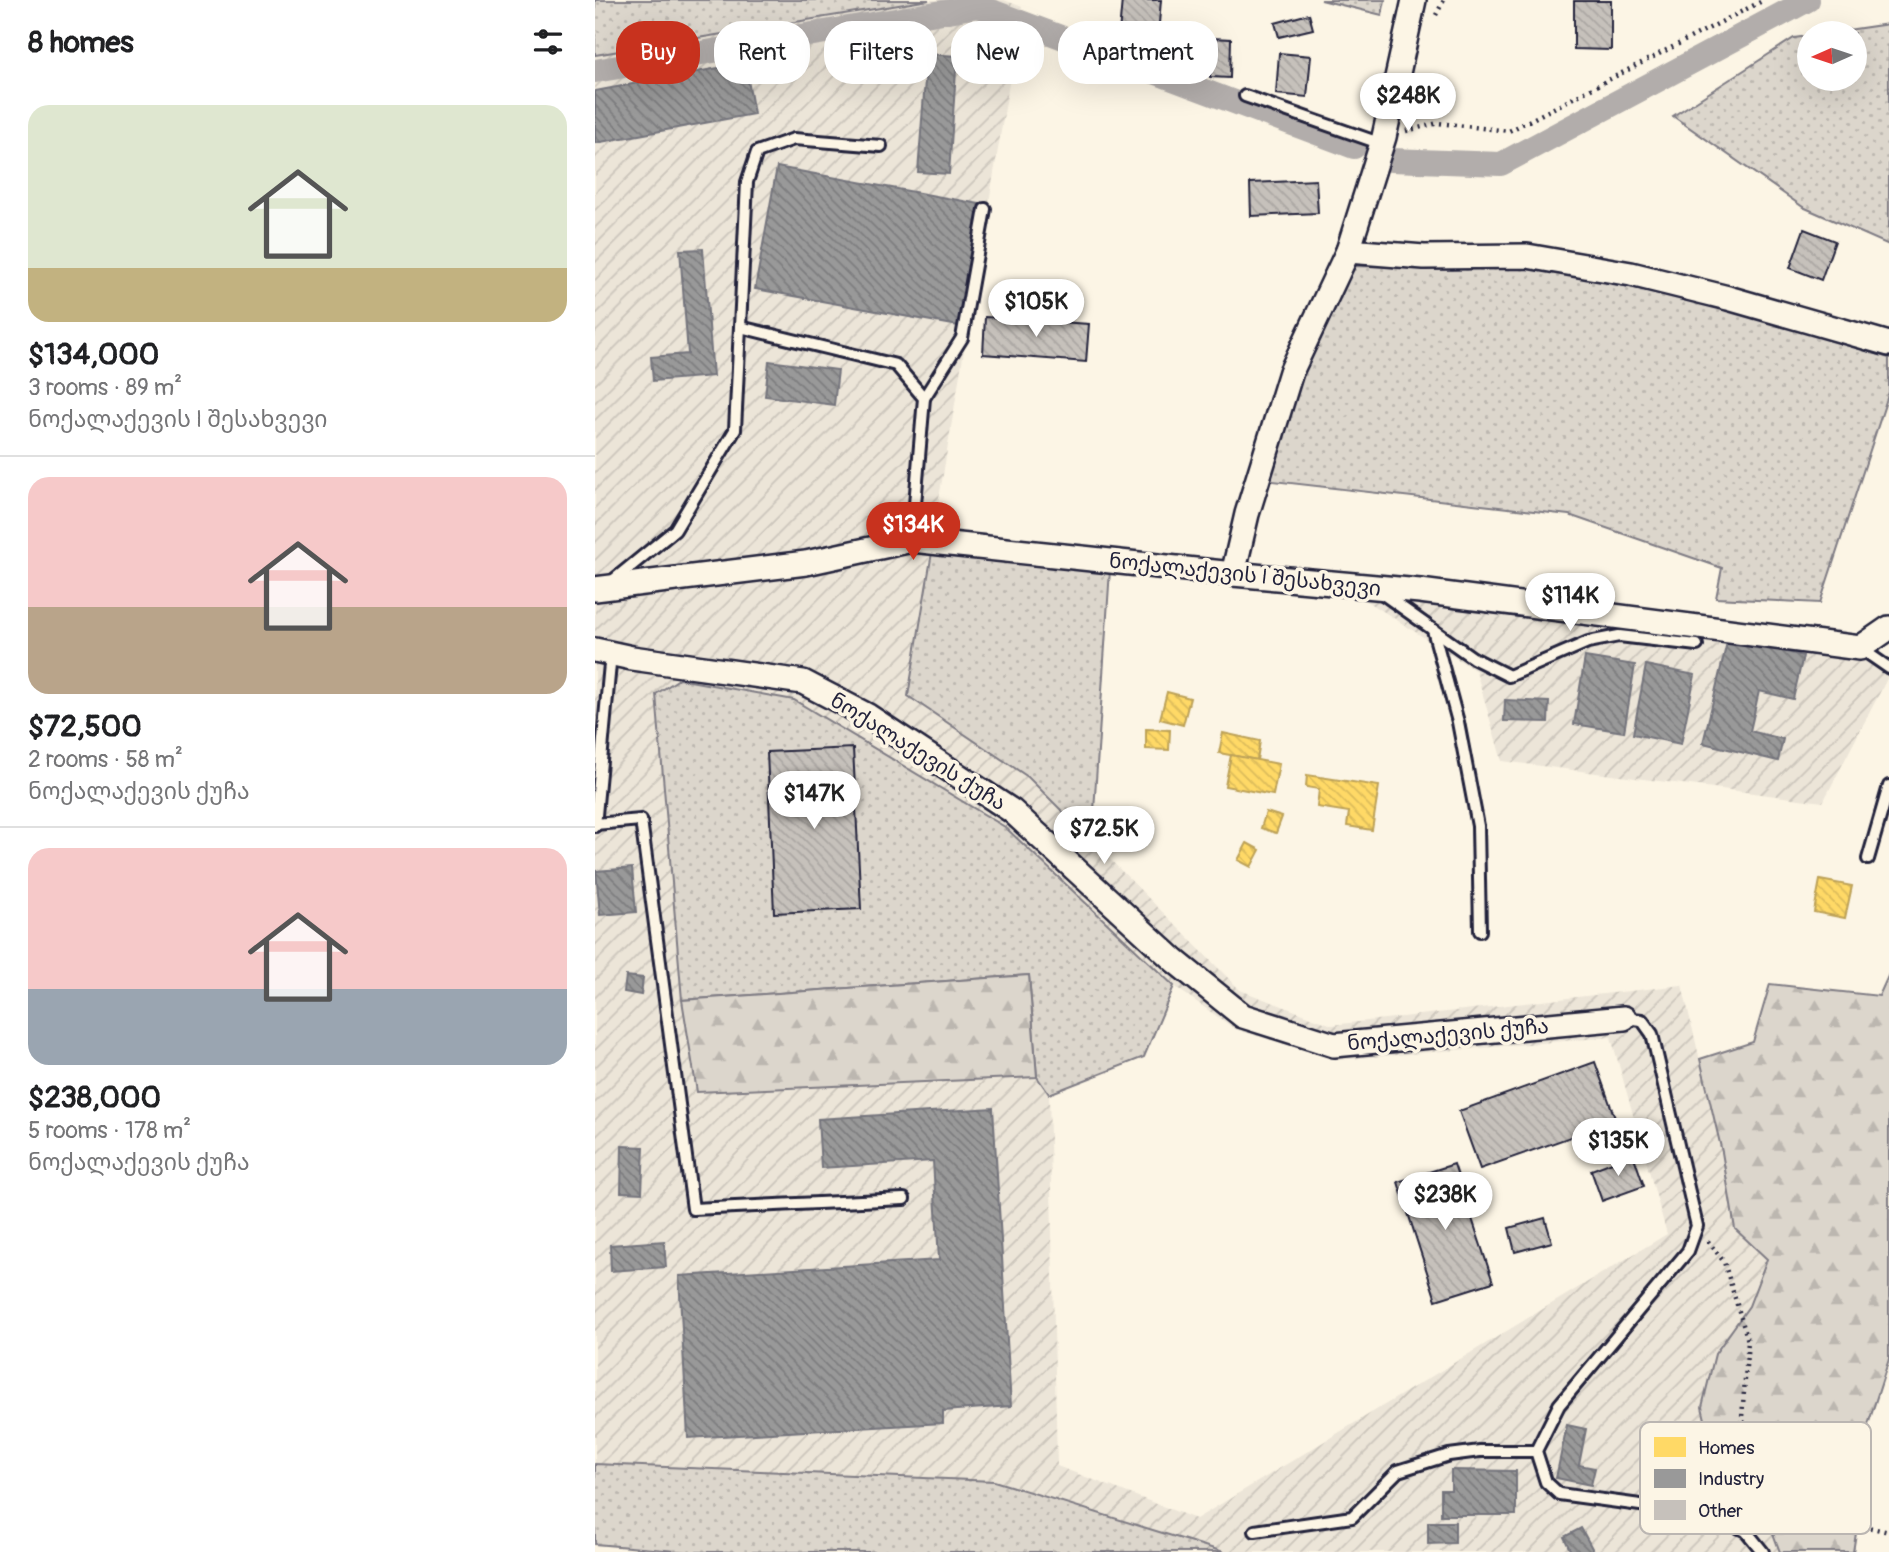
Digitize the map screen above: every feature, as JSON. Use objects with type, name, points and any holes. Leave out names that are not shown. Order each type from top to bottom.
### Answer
[{"type":"street","points":[[1233,574],[1247,514],[1291,372],[1348,251],[1383,140],[1414,0]]},
{"type":"street","points":[[1348,251],[1424,257],[1527,256],[1631,274],[1889,344]]},
{"type":"street","name":"ნოქალაქევის I შესახვევი","points":[[600,588],[806,563],[912,540],[1420,591],[1860,649]]},
{"type":"street","points":[[1860,649],[1889,628]]},
{"type":"street","name":"ნოქალაქევის ქუჩა","points":[[603,652],[803,682],[868,716],[1012,810],[1175,961],[1243,1016],[1334,1045],[1624,1018]]},
{"type":"lane","points":[[1245,96],[1383,140]]},
{"type":"lane","points":[[600,588],[675,530],[735,430],[747,182],[757,152],[794,139],[881,146]]},
{"type":"lane","points":[[912,540],[924,398],[961,338],[985,209]]},
{"type":"lane","points":[[740,327],[897,365],[924,398]]},
{"type":"lane","points":[[1374,588],[1472,659],[1509,676],[1588,642],[1619,636],[1697,645]]},
{"type":"lane","points":[[1433,630],[1458,722],[1478,826],[1479,931]]},
{"type":"lane","points":[[1860,649],[1889,668]]},
{"type":"lane","points":[[603,652],[595,824],[641,820],[693,1209],[904,1199]]},
{"type":"lane","points":[[1868,859],[1889,786]]},
{"type":"lane","points":[[1624,1018],[1642,1020],[1652,1034],[1697,1226],[1688,1251],[1559,1405],[1536,1451],[1546,1482],[1559,1494],[1640,1505]]},
{"type":"lane","points":[[1255,1531],[1352,1517],[1398,1471],[1449,1455],[1480,1451],[1536,1451]]},
{"type":"lane","points":[[1748,1534],[1763,1552]]},
{"type":"path","points":[[1383,140],[1438,123],[1509,131],[1764,0]]},
{"type":"path","points":[[1697,1226],[1724,1262],[1748,1342],[1743,1422]]},
{"type":"path","points":[[1871,1528],[1889,1532]]},
{"type":"shaded area","points":[[930,0],[1004,0],[1022,7],[1020,21],[951,21],[951,84],[1009,84],[908,696],[1028,777],[1240,990],[1332,1025],[1682,985],[1722,1152],[1735,1229],[1767,1258],[1749,1306],[1715,1354],[1717,1422],[1640,1422],[1640,1534],[1773,1534],[1780,1552],[1224,1552],[994,1481],[595,1464],[595,55],[616,52],[616,84],[700,84],[700,38],[714,35],[714,84],[810,84],[810,21],[802,21]],"holes":[[[679,679],[794,700],[1005,827],[1174,986],[1235,1029],[1337,1060],[1611,1037],[1667,1234],[1196,1519],[1057,1466],[1049,1094],[1037,1077],[697,1092],[682,1000],[656,693]]]},
{"type":"shaded area","points":[[1435,593],[1846,631],[1889,675],[1823,802],[1502,761],[1476,671],[1361,597]]},
{"type":"green space","points":[[595,0],[929,0],[801,21],[714,21],[714,35],[700,38],[700,21],[616,21],[616,52],[595,55]]},
{"type":"green space","points":[[1321,0],[1385,0],[1382,15]]},
{"type":"green space","points":[[1889,24],[1889,245],[1803,207],[1673,116],[1797,38],[1797,91],[1867,91],[1867,27]]},
{"type":"green space","points":[[1353,266],[1532,267],[1727,307],[1889,358],[1889,392],[1820,603],[1716,598],[1722,568],[1569,515],[1264,480],[1296,366]]},
{"type":"green space","points":[[932,552],[1110,570],[1092,841],[1028,777],[908,696]]},
{"type":"green space","points":[[679,679],[794,700],[1005,827],[1174,986],[1144,1057],[1049,1094],[1037,1077],[1029,975],[682,1000],[656,694]]},
{"type":"green space","points":[[1889,974],[1889,1359],[1869,1422],[1706,1422],[1702,1407],[1715,1354],[1749,1306],[1767,1259],[1735,1229],[1722,1152],[1700,1059],[1753,1042],[1770,984],[1879,996]]},
{"type":"green space","points":[[1029,975],[1037,1077],[697,1092],[682,1000]]},
{"type":"green space","points":[[595,1464],[994,1481],[1224,1552],[688,1552],[595,1544]]},
{"type":"green space","points":[[1773,1534],[1856,1534],[1853,1552],[1780,1552]]},
{"type":"building: Homes","points":[[1167,692],[1190,698],[1183,725],[1160,719]]},
{"type":"building: Homes","points":[[1146,729],[1170,730],[1169,750],[1146,749]]},
{"type":"building: Homes","points":[[1223,733],[1260,741],[1257,760],[1219,753]]},
{"type":"building: Homes","points":[[1231,755],[1279,764],[1273,795],[1225,786]]},
{"type":"building: Homes","points":[[1307,775],[1379,786],[1372,830],[1347,826],[1349,812],[1317,807],[1319,789],[1306,787]]},
{"type":"building: Homes","points":[[1266,812],[1282,817],[1276,833],[1261,828]]},
{"type":"building: Homes","points":[[1247,843],[1260,850],[1251,867],[1238,860]]},
{"type":"building: Homes","points":[[1820,880],[1852,886],[1845,918],[1814,912]]},
{"type":"building: Industry","points":[[937,55],[951,56],[951,84],[955,84],[949,174],[918,172],[925,84],[937,84]]},
{"type":"building: Industry","points":[[714,69],[714,84],[749,84],[754,114],[595,143],[595,91],[632,84],[700,84],[700,71]]},
{"type":"building: Industry","points":[[777,167],[980,204],[959,326],[755,289]]},
{"type":"building: Industry","points":[[703,249],[713,376],[653,381],[651,357],[688,354],[680,250]]},
{"type":"building: Industry","points":[[769,361],[838,370],[834,405],[765,396]]},
{"type":"building: Industry","points":[[1728,638],[1803,656],[1793,699],[1759,691],[1750,731],[1783,739],[1778,761],[1703,743]]},
{"type":"building: Industry","points":[[1585,657],[1635,665],[1624,732],[1574,724]]},
{"type":"building: Industry","points":[[1646,665],[1695,675],[1681,744],[1633,734]]},
{"type":"building: Industry","points":[[1505,700],[1549,702],[1548,722],[1504,721]]},
{"type":"building: Industry","points":[[632,868],[636,912],[600,915],[596,871]]},
{"type":"building: Industry","points":[[626,976],[643,978],[641,995],[624,992]]},
{"type":"building: Industry","points":[[993,1108],[1011,1406],[943,1411],[943,1423],[688,1438],[679,1276],[939,1260],[933,1161],[821,1168],[818,1119]]},
{"type":"building: Industry","points":[[622,1146],[644,1147],[642,1193],[621,1192]]},
{"type":"building: Industry","points":[[664,1241],[666,1267],[611,1271],[610,1245]]},
{"type":"building: Industry","points":[[1567,1425],[1586,1429],[1579,1465],[1595,1468],[1591,1485],[1556,1478]]},
{"type":"building: Industry","points":[[1451,1470],[1516,1471],[1516,1515],[1441,1515],[1441,1490],[1451,1490]]},
{"type":"building: Industry","points":[[1428,1522],[1455,1522],[1455,1543],[1428,1544]]},
{"type":"building: Industry","points":[[1581,1528],[1594,1552],[1571,1552],[1564,1537]]},
{"type":"building: Other","points":[[1122,0],[1161,0],[1159,21],[1120,21]]},
{"type":"building: Other","points":[[1574,1],[1611,1],[1611,50],[1574,49]]},
{"type":"building: Other","points":[[1309,14],[1313,29],[1279,37],[1275,23]]},
{"type":"building: Other","points":[[1218,38],[1231,39],[1230,78],[1218,77]]},
{"type":"building: Other","points":[[1279,53],[1311,56],[1307,97],[1276,94]]},
{"type":"building: Other","points":[[1316,180],[1318,213],[1251,216],[1250,183]]},
{"type":"building: Other","points":[[1804,229],[1835,241],[1821,280],[1790,268]]},
{"type":"building: Other","points":[[985,317],[1089,324],[1086,362],[983,354]]},
{"type":"building: Other","points":[[853,748],[861,909],[774,913],[767,752]]},
{"type":"building: Other","points":[[1595,1062],[1616,1121],[1480,1169],[1459,1111]]},
{"type":"building: Other","points":[[1633,1154],[1644,1186],[1602,1201],[1591,1170]]},
{"type":"building: Other","points":[[1454,1164],[1493,1282],[1436,1300],[1398,1182]]},
{"type":"building: Other","points":[[1545,1218],[1552,1242],[1515,1252],[1509,1228]]},
{"type":"waterway","points":[[1391,160],[1501,164],[1808,0]]},
{"type":"waterway","points":[[595,71],[978,6],[1354,147]]}]
